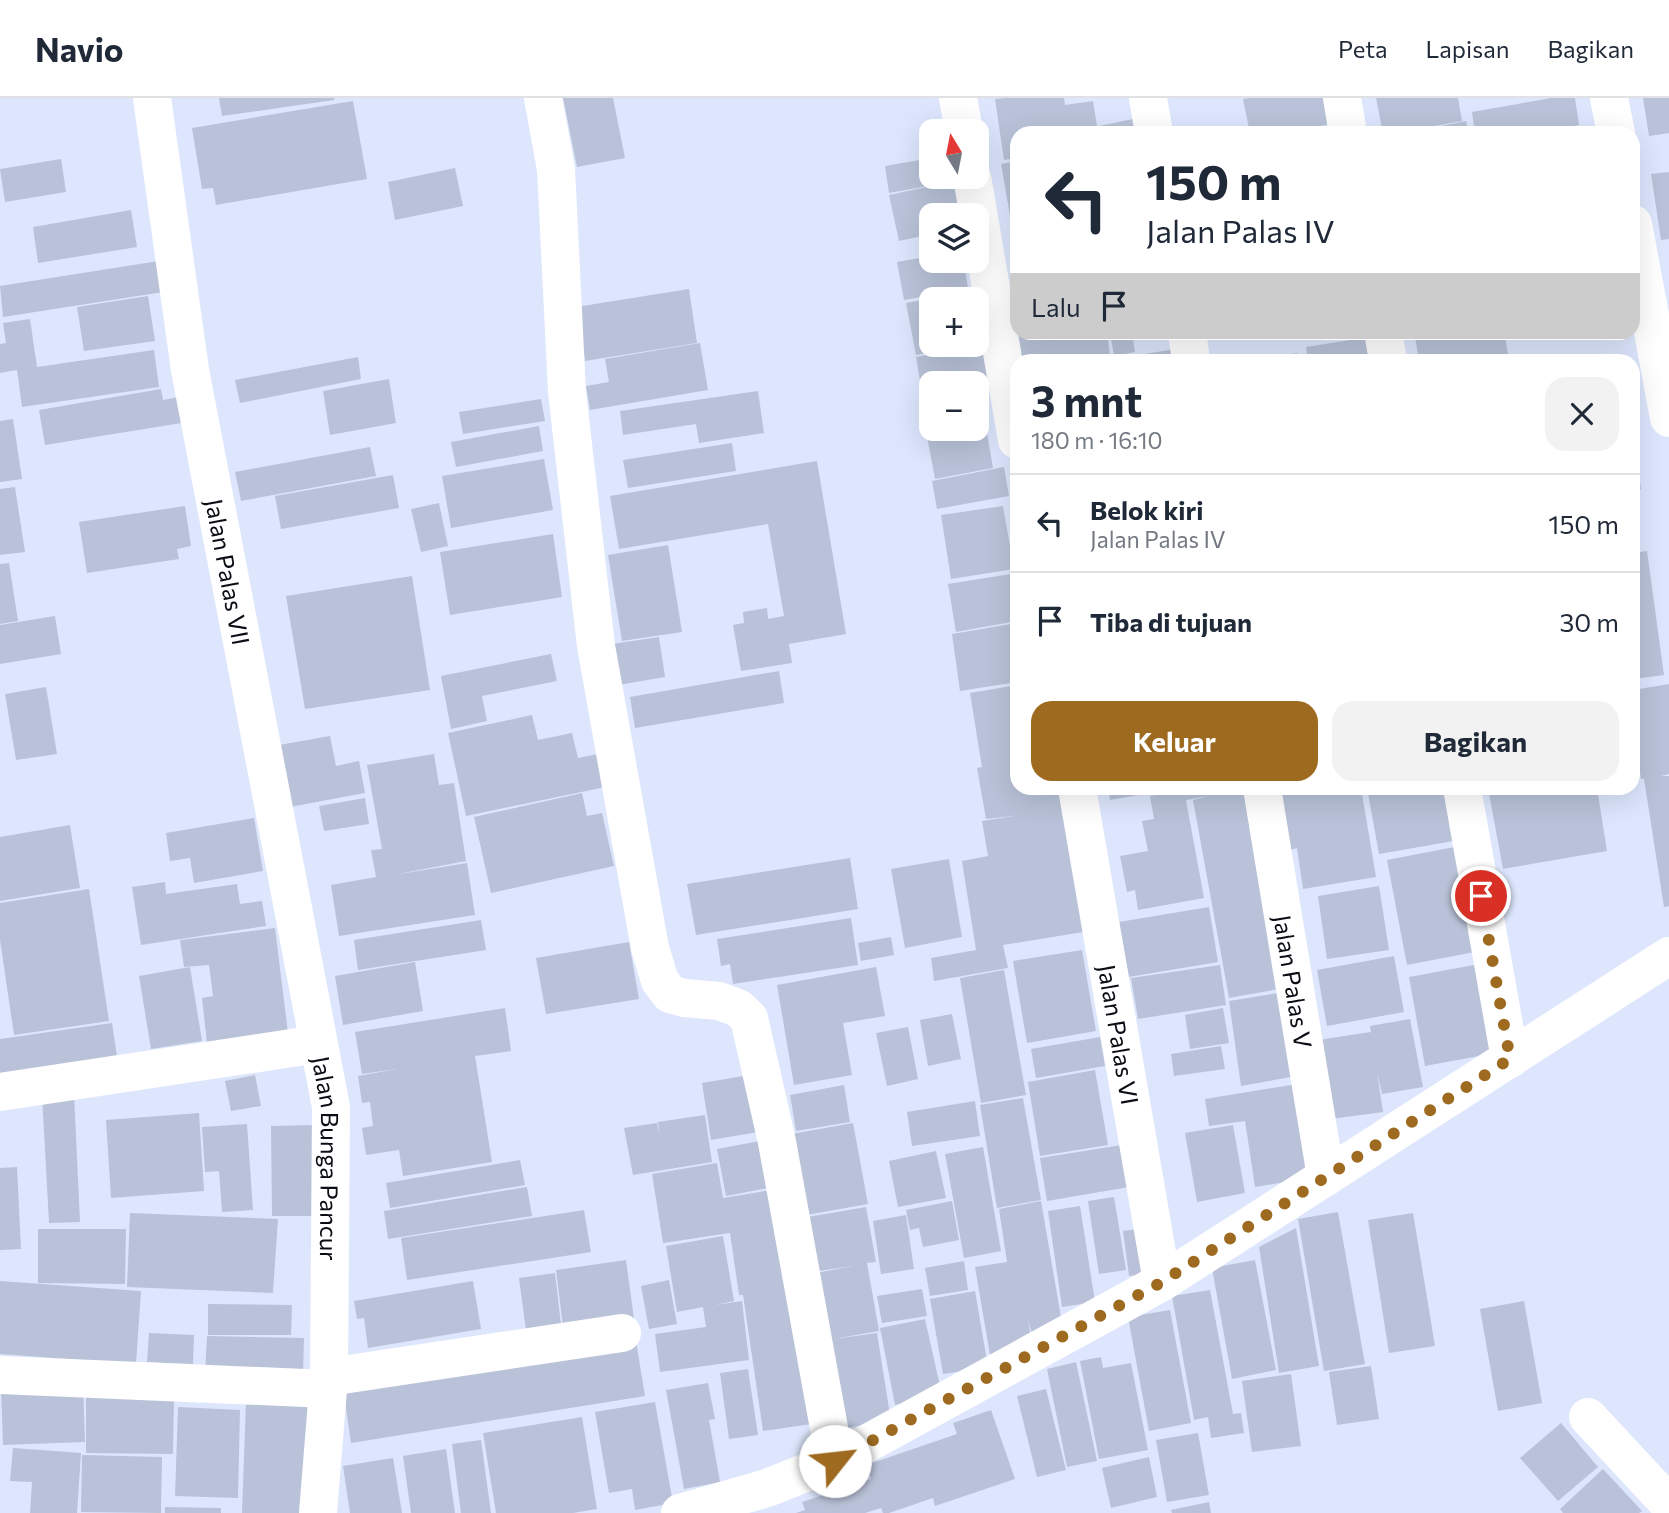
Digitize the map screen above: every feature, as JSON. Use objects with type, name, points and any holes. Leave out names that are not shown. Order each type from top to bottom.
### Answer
[{"type":"street","name":"Jalan Palas VII","points":[[152,98],[190,370],[318,1044]]},
{"type":"street","points":[[544,98],[556,169],[568,393],[596,646],[643,919],[660,981],[670,994],[719,1001],[738,1008],[749,1018],[777,1142],[835,1461]]},
{"type":"street","points":[[958,98],[962,119]]},
{"type":"street","points":[[1148,98],[1153,126]]},
{"type":"street","points":[[1342,98],[1347,126]]},
{"type":"street","points":[[1609,98],[1615,126]]},
{"type":"street","points":[[974,189],[1010,399]]},
{"type":"street","points":[[1640,262],[1669,418]]},
{"type":"street","name":"Jalan Palas VI","points":[[1078,795],[1162,1282]]},
{"type":"street","name":"Jalan Palas V","points":[[1263,795],[1326,1177]]},
{"type":"street","points":[[1463,795],[1510,1059]]},
{"type":"street","points":[[680,1513],[767,1488],[835,1461],[1162,1282],[1669,956]]},
{"type":"street","name":"Jalan Bunga Pancur","points":[[0,1092],[318,1044],[331,1107],[328,1383],[318,1513]]},
{"type":"street","points":[[0,1375],[328,1383],[622,1333]]},
{"type":"street","points":[[1588,1417],[1669,1504]]},
{"type":"building","points":[[219,98],[334,98],[334,100],[222,116]]},
{"type":"building","points":[[563,98],[613,98],[625,158],[577,167]]},
{"type":"building","points":[[1064,98],[1065,105],[1093,101],[1097,126],[1010,126],[1010,159],[1004,160],[995,99]]},
{"type":"building","points":[[1324,98],[1330,124],[1249,126],[1243,99]]},
{"type":"building","points":[[1376,98],[1458,98],[1462,121],[1434,126],[1382,126]]},
{"type":"building","points":[[1551,98],[1575,98],[1579,125],[1474,126],[1472,112]]},
{"type":"building","points":[[1643,98],[1669,98],[1669,133],[1649,136]]},
{"type":"building","points":[[353,101],[367,179],[216,205],[213,188],[202,189],[192,128]]},
{"type":"building","points":[[1133,119],[1134,126],[1099,126]]},
{"type":"building","points":[[1466,121],[1467,126],[1442,126]]},
{"type":"building","points":[[61,159],[66,192],[5,202],[0,169]]},
{"type":"building","points":[[919,160],[919,188],[889,193],[885,166]]},
{"type":"building","points":[[1010,162],[1010,215],[1001,164]]},
{"type":"building","points":[[455,168],[463,206],[395,220],[388,182]]},
{"type":"building","points":[[1669,172],[1669,239],[1661,240],[1651,174]]},
{"type":"building","points":[[919,189],[957,189],[960,203],[919,203],[919,237],[899,241],[889,195]]},
{"type":"building","points":[[131,210],[137,247],[38,263],[33,227]]},
{"type":"building","points":[[919,258],[919,273],[966,273],[968,287],[919,287],[919,297],[904,300],[897,262]]},
{"type":"building","points":[[165,260],[170,291],[3,317],[0,286]]},
{"type":"building","points":[[689,289],[697,343],[585,361],[576,307]]},
{"type":"building","points":[[148,296],[155,341],[84,351],[77,307]]},
{"type":"building","points":[[919,300],[919,354],[916,355],[906,303]]},
{"type":"building","points":[[30,319],[37,367],[154,350],[159,387],[22,407],[17,370],[0,373],[0,344],[6,343],[3,323]]},
{"type":"building","points":[[1017,340],[1108,340],[1110,354],[1018,354]]},
{"type":"building","points":[[1111,340],[1133,340],[1135,352],[1114,354]]},
{"type":"building","points":[[1351,340],[1377,340],[1379,354],[1307,354],[1306,347]]},
{"type":"building","points":[[1415,340],[1505,340],[1508,354],[1418,354]]},
{"type":"building","points":[[700,343],[708,390],[590,410],[586,386],[609,382],[605,359]]},
{"type":"building","points":[[1181,348],[1182,354],[1144,354]]},
{"type":"building","points":[[358,357],[361,379],[240,403],[235,380]]},
{"type":"building","points":[[916,357],[988,357],[993,384],[989,385],[989,371],[919,371],[919,375]]},
{"type":"building","points":[[389,379],[396,423],[330,435],[323,391]]},
{"type":"building","points":[[161,389],[163,400],[190,395],[194,421],[45,445],[39,410]]},
{"type":"building","points":[[758,391],[764,433],[699,443],[696,424],[623,435],[620,411]]},
{"type":"building","points":[[541,399],[545,421],[463,434],[459,412]]},
{"type":"building","points":[[13,419],[22,479],[0,482],[0,421]]},
{"type":"building","points":[[539,426],[543,451],[456,467],[451,442]]},
{"type":"building","points":[[928,441],[988,441],[993,468],[935,479]]},
{"type":"building","points":[[732,443],[736,471],[628,488],[623,460]]},
{"type":"building","points":[[370,447],[376,476],[241,501],[235,472]]},
{"type":"building","points":[[544,459],[553,510],[451,528],[442,476]]},
{"type":"building","points":[[817,461],[846,634],[789,644],[792,663],[741,671],[733,625],[744,623],[743,612],[767,608],[768,619],[784,616],[768,524],[619,549],[610,496]]},
{"type":"building","points":[[1004,467],[1009,496],[937,509],[932,481]]},
{"type":"building","points":[[393,475],[399,508],[281,529],[275,496]]},
{"type":"building","points":[[15,487],[25,552],[0,555],[0,489]]},
{"type":"building","points":[[439,503],[448,546],[421,552],[411,509]]},
{"type":"building","points":[[185,506],[191,546],[177,549],[179,559],[87,573],[79,522]]},
{"type":"building","points":[[1003,506],[1010,546],[1010,570],[951,579],[941,515]]},
{"type":"building","points":[[553,534],[562,597],[450,615],[440,552]]},
{"type":"building","points":[[668,545],[682,632],[622,641],[608,555]]},
{"type":"building","points":[[1647,551],[1664,675],[1640,678],[1640,552]]},
{"type":"building","points":[[9,563],[18,621],[0,624],[0,564]]},
{"type":"building","points":[[1010,574],[1010,622],[956,632],[948,584]]},
{"type":"building","points":[[412,576],[430,690],[305,709],[286,596]]},
{"type":"building","points":[[55,616],[61,654],[0,664],[0,625]]},
{"type":"building","points":[[1010,624],[1010,683],[960,691],[952,634]]},
{"type":"building","points":[[659,637],[665,677],[618,685],[612,644]]},
{"type":"building","points":[[551,654],[557,681],[482,696],[487,721],[451,729],[441,676]]},
{"type":"building","points":[[779,671],[784,703],[635,728],[630,697]]},
{"type":"building","points":[[1669,684],[1669,774],[1661,776],[1669,776],[1669,906],[1664,907],[1644,779],[1641,779],[1640,773],[1640,689]]},
{"type":"building","points":[[1010,686],[1010,795],[1064,795],[1083,932],[1003,945],[1008,968],[934,981],[931,958],[976,950],[962,861],[988,856],[982,821],[1014,816],[986,819],[977,768],[982,767],[970,693]]},
{"type":"building","points":[[46,687],[57,754],[16,760],[5,694]]},
{"type":"building","points":[[532,715],[538,740],[572,733],[578,758],[608,752],[615,785],[466,816],[448,733]]},
{"type":"building","points":[[330,736],[336,766],[359,761],[365,793],[279,809],[268,747]]},
{"type":"building","points":[[434,754],[439,785],[454,783],[466,861],[393,875],[467,863],[475,915],[339,936],[331,885],[376,877],[371,850],[382,849],[367,765]]},
{"type":"building","points":[[582,793],[587,816],[602,813],[614,866],[491,893],[474,817]]},
{"type":"building","points":[[1109,795],[1139,795],[1110,800]]},
{"type":"building","points":[[1255,795],[1290,987],[1229,998],[1193,800],[1209,796],[1186,800],[1204,898],[1138,910],[1135,890],[1127,892],[1120,856],[1148,851],[1142,821],[1154,819],[1150,796]]},
{"type":"building","points":[[1280,795],[1362,795],[1376,877],[1303,889],[1297,848],[1290,850]]},
{"type":"building","points":[[1368,795],[1456,795],[1465,839],[1379,854]]},
{"type":"building","points":[[1489,795],[1598,795],[1607,851],[1503,869]]},
{"type":"building","points":[[365,798],[369,824],[324,831],[319,806]]},
{"type":"building","points":[[254,818],[263,871],[194,883],[190,858],[170,861],[166,833]]},
{"type":"building","points":[[70,825],[80,888],[0,901],[0,837]]},
{"type":"building","points":[[1465,845],[1485,950],[1407,965],[1387,860]]},
{"type":"building","points":[[850,858],[858,909],[696,935],[687,884]]},
{"type":"building","points":[[949,859],[962,937],[905,948],[891,869]]},
{"type":"building","points":[[165,882],[166,894],[237,884],[240,904],[262,901],[266,926],[141,945],[132,887]]},
{"type":"building","points":[[1379,886],[1389,950],[1327,959],[1318,896]]},
{"type":"building","points":[[89,889],[109,1021],[14,1035],[0,940],[0,903]]},
{"type":"building","points":[[1209,907],[1218,962],[1129,977],[1119,922]]},
{"type":"building","points":[[851,918],[858,965],[733,984],[730,964],[721,966],[717,939]]},
{"type":"building","points":[[481,920],[486,950],[358,970],[354,940]]},
{"type":"building","points":[[275,928],[288,1033],[207,1043],[202,998],[213,996],[209,965],[184,967],[180,940]]},
{"type":"building","points":[[891,937],[894,955],[861,961],[858,943]]},
{"type":"building","points":[[629,942],[639,999],[546,1014],[536,958]]},
{"type":"building","points":[[1082,950],[1096,1031],[1027,1043],[1013,961]]},
{"type":"building","points":[[1394,956],[1404,1012],[1327,1026],[1317,970]]},
{"type":"building","points":[[415,962],[423,1011],[343,1025],[335,976]]},
{"type":"building","points":[[1485,963],[1501,1052],[1425,1066],[1409,977]]},
{"type":"building","points":[[1220,965],[1226,1005],[1138,1019],[1131,978]]},
{"type":"building","points":[[190,967],[202,1041],[151,1049],[139,976]]},
{"type":"building","points":[[876,967],[885,1016],[843,1023],[852,1075],[794,1085],[777,985]]},
{"type":"building","points":[[1004,970],[1026,1095],[981,1103],[960,978]]},
{"type":"building","points":[[1290,991],[1302,1075],[1241,1086],[1229,1001]]},
{"type":"building","points":[[505,1008],[511,1051],[475,1056],[492,1162],[403,1176],[399,1150],[366,1155],[362,1128],[373,1126],[370,1102],[362,1103],[358,1076],[397,1069],[362,1074],[355,1032]]},
{"type":"building","points":[[1223,1008],[1229,1043],[1190,1049],[1185,1015]]},
{"type":"building","points":[[952,1014],[961,1059],[928,1066],[920,1020]]},
{"type":"building","points":[[1410,1019],[1423,1087],[1382,1094],[1377,1072],[1383,1112],[1331,1119],[1318,1040],[1371,1032],[1370,1026]]},
{"type":"building","points":[[112,1023],[118,1063],[0,1080],[0,1039]]},
{"type":"building","points":[[908,1027],[918,1079],[887,1086],[876,1033]]},
{"type":"building","points":[[1100,1037],[1105,1066],[1036,1078],[1031,1049]]},
{"type":"building","points":[[1221,1046],[1225,1069],[1174,1076],[1171,1054]]},
{"type":"building","points":[[1095,1070],[1108,1145],[1040,1156],[1028,1082]]},
{"type":"building","points":[[761,1073],[770,1130],[711,1140],[702,1083]]},
{"type":"building","points":[[255,1075],[261,1106],[231,1111],[225,1081]]},
{"type":"building","points":[[1297,1084],[1311,1178],[1255,1187],[1245,1121],[1209,1126],[1205,1099]]},
{"type":"building","points":[[844,1085],[850,1122],[796,1131],[790,1095]]},
{"type":"building","points":[[74,1094],[80,1222],[49,1223],[42,1095]]},
{"type":"building","points":[[1023,1098],[1041,1200],[997,1208],[980,1105]]},
{"type":"building","points":[[975,1101],[980,1136],[912,1146],[907,1112]]},
{"type":"building","points":[[199,1113],[204,1191],[111,1198],[106,1120]]},
{"type":"building","points":[[705,1115],[712,1162],[633,1175],[624,1128],[657,1123],[660,1135],[658,1122]]},
{"type":"building","points":[[853,1123],[868,1204],[801,1216],[786,1135]]},
{"type":"building","points":[[247,1124],[253,1210],[222,1212],[219,1171],[205,1172],[202,1127]]},
{"type":"building","points":[[314,1125],[314,1216],[272,1216],[271,1126]]},
{"type":"building","points":[[1233,1125],[1245,1193],[1197,1202],[1185,1133]]},
{"type":"building","points":[[770,1139],[779,1186],[726,1196],[717,1149]]},
{"type":"building","points":[[1128,1144],[1135,1186],[1047,1201],[1040,1158]]},
{"type":"building","points":[[983,1147],[1001,1251],[964,1258],[945,1154]]},
{"type":"building","points":[[936,1151],[946,1198],[898,1207],[889,1161]]},
{"type":"building","points":[[520,1160],[525,1185],[390,1208],[386,1183]]},
{"type":"building","points":[[717,1163],[723,1198],[783,1188],[798,1286],[783,1289],[800,1287],[819,1423],[763,1431],[743,1295],[739,1295],[730,1233],[663,1243],[652,1174]]},
{"type":"building","points":[[17,1167],[21,1249],[0,1250],[0,1168]]},
{"type":"building","points":[[527,1187],[532,1216],[388,1239],[384,1211]]},
{"type":"building","points":[[1114,1197],[1126,1270],[1099,1274],[1088,1201]]},
{"type":"building","points":[[952,1201],[959,1240],[923,1247],[919,1228],[910,1230],[906,1210]]},
{"type":"building","points":[[1041,1201],[1063,1329],[1032,1334],[1028,1320],[1033,1348],[990,1355],[975,1267],[1007,1262],[999,1209]]},
{"type":"building","points":[[1080,1206],[1095,1302],[1062,1307],[1048,1211]]},
{"type":"building","points":[[866,1207],[876,1262],[867,1263],[879,1331],[833,1339],[877,1333],[891,1421],[832,1430],[806,1275],[853,1266],[805,1273],[796,1219]]},
{"type":"building","points":[[584,1210],[591,1252],[407,1280],[401,1238]]},
{"type":"building","points":[[1338,1212],[1365,1364],[1324,1371],[1298,1219]]},
{"type":"building","points":[[130,1213],[278,1219],[273,1293],[127,1287]]},
{"type":"building","points":[[1413,1213],[1435,1346],[1389,1353],[1368,1220]]},
{"type":"building","points":[[906,1215],[914,1269],[881,1274],[873,1221]]},
{"type":"building","points":[[1148,1228],[1154,1273],[1129,1276],[1123,1231]]},
{"type":"building","points":[[1296,1228],[1319,1366],[1279,1373],[1259,1247]]},
{"type":"building","points":[[38,1229],[126,1229],[125,1284],[38,1283]]},
{"type":"building","points":[[723,1236],[734,1301],[715,1305],[742,1301],[749,1360],[660,1372],[655,1334],[706,1327],[703,1307],[677,1312],[666,1246]]},
{"type":"building","points":[[626,1260],[635,1326],[564,1335],[556,1270]]},
{"type":"building","points":[[1255,1260],[1276,1370],[1232,1379],[1212,1268]]},
{"type":"building","points":[[964,1261],[968,1290],[930,1296],[925,1268]]},
{"type":"building","points":[[555,1273],[562,1333],[527,1338],[519,1278]]},
{"type":"building","points":[[669,1280],[677,1324],[649,1329],[641,1286]]},
{"type":"building","points":[[0,1281],[141,1291],[136,1364],[0,1354]]},
{"type":"building","points":[[473,1281],[481,1329],[368,1348],[364,1318],[357,1319],[354,1301]]},
{"type":"building","points":[[922,1289],[927,1316],[882,1323],[877,1296]]},
{"type":"building","points":[[1210,1290],[1233,1414],[1241,1413],[1244,1433],[1211,1438],[1208,1417],[1194,1420],[1172,1296]]},
{"type":"building","points":[[975,1291],[988,1367],[943,1374],[930,1299]]},
{"type":"building","points":[[1524,1301],[1542,1403],[1498,1411],[1480,1309]]},
{"type":"building","points":[[208,1304],[292,1305],[291,1335],[208,1335]]},
{"type":"building","points":[[1170,1310],[1191,1423],[1149,1431],[1128,1317]]},
{"type":"building","points":[[925,1319],[942,1395],[895,1405],[880,1328]]},
{"type":"building","points":[[149,1333],[194,1335],[193,1364],[147,1362]]},
{"type":"building","points":[[635,1335],[645,1396],[351,1443],[342,1381]]},
{"type":"building","points":[[207,1336],[304,1338],[303,1375],[205,1373]]},
{"type":"building","points":[[1101,1357],[1103,1368],[1131,1363],[1148,1450],[1099,1459],[1080,1361]]},
{"type":"building","points":[[1076,1362],[1097,1461],[1067,1467],[1047,1369]]},
{"type":"building","points":[[1371,1366],[1379,1419],[1337,1425],[1329,1372]]},
{"type":"building","points":[[748,1369],[758,1435],[729,1439],[720,1373]]},
{"type":"building","points":[[1291,1374],[1301,1446],[1252,1452],[1242,1381]]},
{"type":"building","points":[[83,1383],[85,1442],[3,1445],[1,1386]]},
{"type":"building","points":[[708,1383],[715,1419],[709,1420],[720,1482],[684,1489],[666,1390]]},
{"type":"building","points":[[1046,1389],[1066,1470],[1037,1477],[1017,1396]]},
{"type":"building","points":[[86,1396],[174,1397],[173,1454],[86,1453]]},
{"type":"building","points":[[246,1401],[314,1403],[309,1513],[242,1513]]},
{"type":"building","points":[[655,1402],[673,1503],[635,1510],[632,1489],[609,1493],[595,1412]]},
{"type":"building","points":[[178,1407],[240,1410],[238,1498],[175,1496]]},
{"type":"building","points":[[991,1410],[1015,1479],[935,1506],[933,1498],[889,1513],[883,1513],[881,1508],[865,1513],[796,1513],[805,1510],[802,1502],[871,1479],[866,1465],[957,1434],[953,1423]]},
{"type":"building","points":[[582,1417],[597,1509],[573,1513],[496,1513],[483,1433]]},
{"type":"building","points":[[1561,1423],[1598,1467],[1558,1501],[1520,1458]]},
{"type":"building","points":[[1198,1433],[1209,1495],[1167,1502],[1156,1440]]},
{"type":"building","points":[[481,1440],[491,1513],[461,1513],[452,1444]]},
{"type":"building","points":[[13,1448],[81,1453],[77,1513],[30,1513],[32,1482],[10,1481]]},
{"type":"building","points":[[446,1449],[455,1513],[411,1513],[403,1456]]},
{"type":"building","points":[[82,1455],[162,1457],[161,1513],[81,1512]]},
{"type":"building","points":[[1149,1457],[1157,1497],[1111,1508],[1102,1468]]},
{"type":"building","points":[[393,1458],[402,1513],[350,1513],[343,1466]]},
{"type":"building","points":[[1603,1469],[1642,1511],[1563,1513],[1560,1509]]},
{"type":"building","points":[[1209,1502],[1211,1513],[1172,1513],[1171,1510]]},
{"type":"building","points":[[165,1507],[221,1508],[221,1513],[165,1513]]},
{"type":"route","points":[[835,1461],[1162,1282],[1510,1059],[1481,896]]}]
